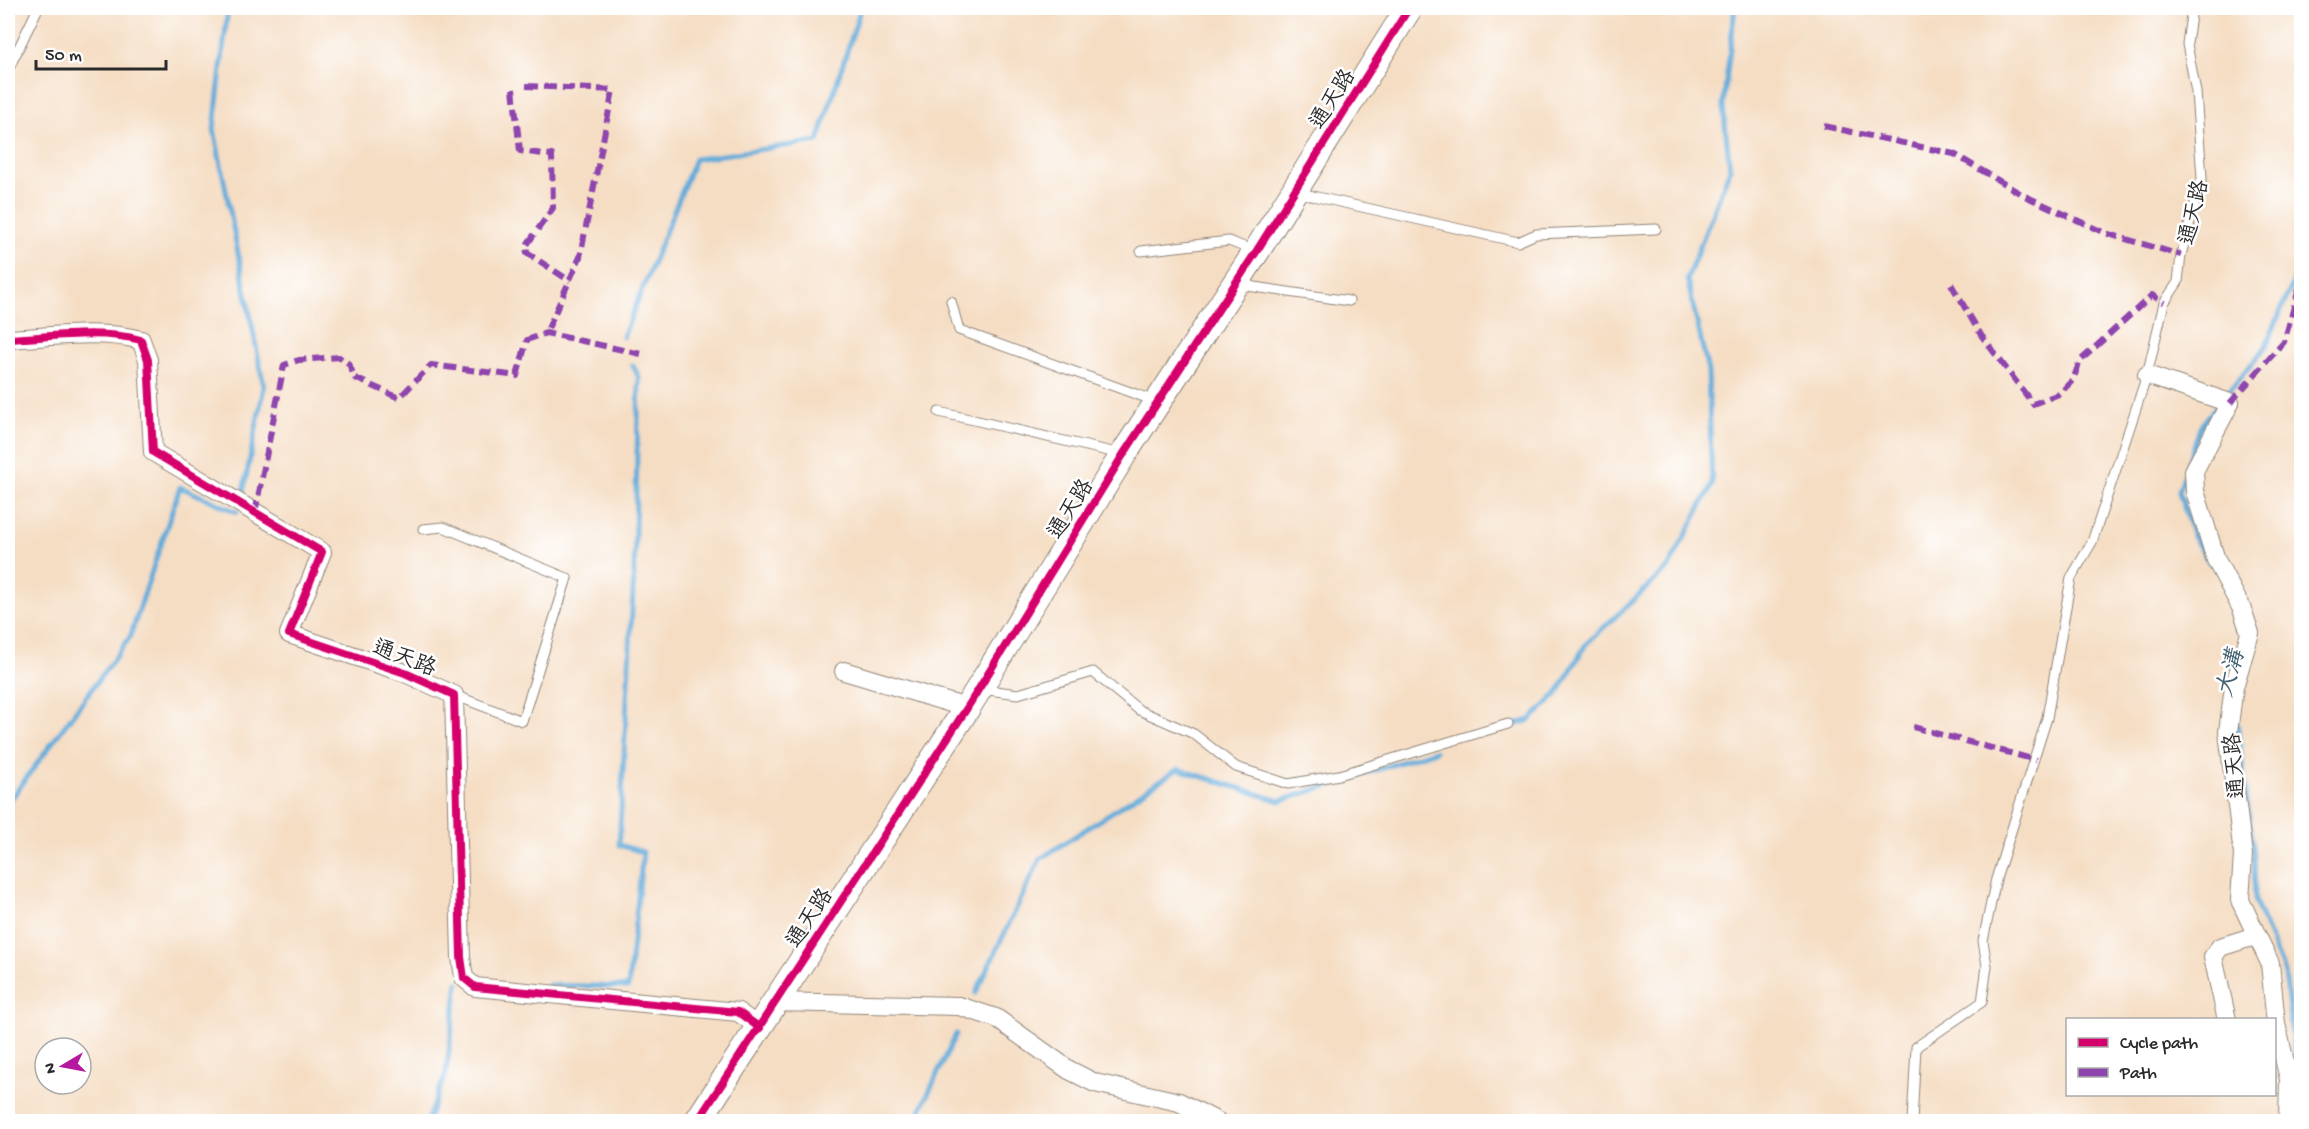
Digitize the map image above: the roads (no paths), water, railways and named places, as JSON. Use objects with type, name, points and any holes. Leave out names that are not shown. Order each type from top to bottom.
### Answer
[{"type":"street","name":"通天路","points":[[697,1122],[973,698],[1123,455],[1256,252],[1409,8]]},
{"type":"street","name":"通天路","points":[[8,339],[82,335],[126,336],[141,340],[148,360],[153,452],[322,552],[289,634],[405,673],[454,695],[460,957],[464,978],[475,987],[738,1012],[760,1028]]},
{"type":"street","name":"通天路","points":[[2147,375],[2230,404],[2194,471],[2194,491],[2216,560],[2242,609],[2250,633],[2234,687],[2228,732],[2243,855],[2240,900],[2255,936],[2270,963],[2275,1018]]},
{"type":"street","points":[[844,671],[973,698]]},
{"type":"street","points":[[2227,1018],[2213,957],[2220,947],[2255,936]]},
{"type":"street","points":[[774,1002],[958,1006],[996,1018],[1070,1070],[1095,1083],[1179,1102],[1218,1122]]},
{"type":"street","name":"通天路","points":[[2276,1024],[2289,1079],[2288,1122]]},
{"type":"lane","points":[[8,70],[38,8]]},
{"type":"lane","name":"通天路","points":[[1912,1122],[1917,1047],[1982,1002],[1987,966],[1983,941],[1985,930],[1996,879],[2047,718],[2071,578],[2092,542],[2147,375],[2164,303],[2178,282],[2181,255],[2202,178],[2196,92],[2187,44],[2192,8]]},
{"type":"lane","points":[[1293,192],[1518,242],[1536,234],[1656,230]]},
{"type":"lane","points":[[1141,251],[1229,241],[1256,252]]},
{"type":"lane","points":[[1232,289],[1248,286],[1349,301]]},
{"type":"lane","points":[[951,301],[959,330],[1157,402]]},
{"type":"lane","points":[[939,412],[1123,455]]},
{"type":"lane","points":[[423,529],[443,527],[567,578],[522,722],[454,695]]},
{"type":"lane","points":[[973,698],[1018,694],[1094,672],[1139,710],[1194,734],[1236,767],[1288,784],[1339,775],[1508,724]]},
{"type":"waterway","points":[[228,8],[214,129],[264,387],[243,493]]},
{"type":"waterway","points":[[623,337],[695,159],[818,141],[861,8]]},
{"type":"waterway","points":[[1507,727],[1530,720],[1557,694],[1586,644],[1669,567],[1712,485],[1708,371],[1687,279],[1730,169],[1723,106],[1735,8]]},
{"type":"waterway","name":"大溝","points":[[2224,397],[2265,348],[2302,262]]},
{"type":"waterway","points":[[549,985],[628,987],[643,852],[619,845],[634,573],[639,378],[633,365]]},
{"type":"waterway","name":"大溝","points":[[2209,562],[2193,536],[2179,491],[2200,427],[2218,404]]},
{"type":"waterway","points":[[8,803],[130,637],[180,487],[237,512]]},
{"type":"waterway","name":"大溝","points":[[2241,696],[2247,673]]},
{"type":"waterway","name":"大溝","points":[[2237,723],[2254,856],[2255,902],[2285,973],[2296,1068]]},
{"type":"waterway","points":[[976,993],[1040,859],[1178,769],[1280,801],[1435,751]]},
{"type":"waterway","points":[[427,1122],[446,1073],[458,983]]},
{"type":"waterway","points":[[915,1122],[956,1034]]}]
